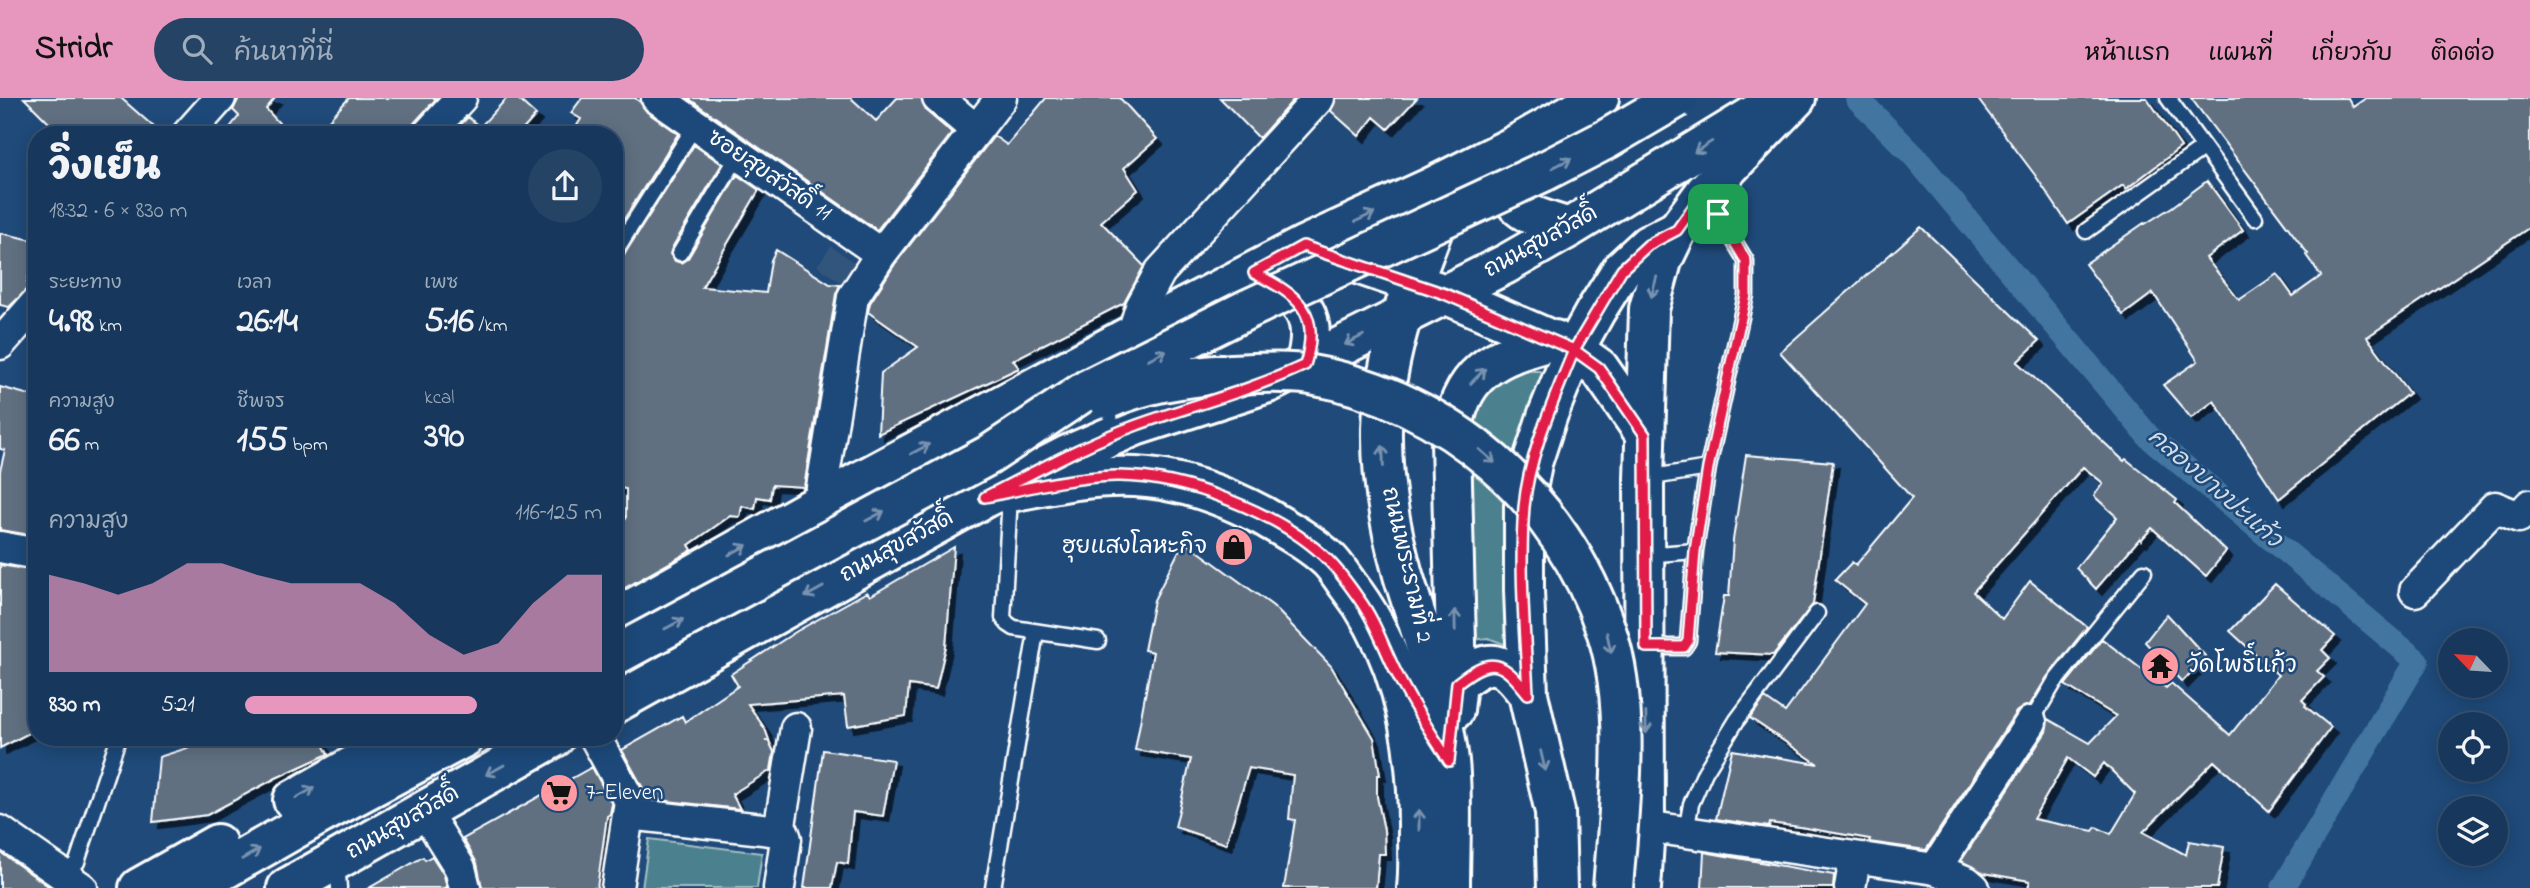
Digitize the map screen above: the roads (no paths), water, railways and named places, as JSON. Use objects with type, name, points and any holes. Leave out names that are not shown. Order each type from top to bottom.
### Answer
[{"type":"main road","points":[[623,614],[860,481],[1132,335],[1303,246],[1510,148],[1599,98]]},
{"type":"main road","points":[[989,455],[1088,389],[1246,310],[1543,172],[1608,139],[1677,98]]},
{"type":"main road","name":"ถนนสุขสวัสดิ์","points":[[623,699],[895,547],[1068,455],[1135,426],[1268,383],[1305,365],[1420,297],[1506,264],[1782,98]]},
{"type":"main road","points":[[1633,884],[1645,826],[1644,479],[1649,309],[1662,261],[1677,230],[1704,192],[1796,98]]},
{"type":"main road","points":[[1510,148],[1506,178],[1512,198],[1528,214],[1569,228]]},
{"type":"main road","name":"ถนนพระรามที่ 2","points":[[1450,888],[1449,761],[1434,679],[1389,516],[1382,429],[1386,386],[1420,297],[1446,196],[1464,171]]},
{"type":"main road","points":[[1557,888],[1555,811],[1528,694],[1524,506],[1532,463],[1548,414],[1565,345],[1622,269],[1648,245],[1677,230]]},
{"type":"main road","points":[[1303,246],[1420,297],[1565,345],[1599,368],[1645,435]]},
{"type":"main road","points":[[1254,273],[1297,299],[1310,319],[1311,346],[1305,365]]},
{"type":"main road","points":[[1449,761],[1457,683],[1451,442],[1457,406],[1466,388],[1496,359],[1522,348],[1565,345]]},
{"type":"main road","points":[[623,651],[989,455],[1122,392],[1200,376],[1275,372],[1311,375],[1384,396],[1417,409],[1472,443],[1533,501],[1574,558],[1607,631],[1617,679],[1633,884]]},
{"type":"main road","name":"ถนนพระรามที่ 2","points":[[998,494],[1063,481],[1117,476],[1150,478],[1192,486],[1239,503],[1296,535],[1329,561],[1375,624],[1396,672],[1413,739],[1419,799],[1417,888]]},
{"type":"main road","points":[[1457,683],[1476,667],[1500,666],[1511,673],[1528,694]]},
{"type":"main road","points":[[1396,672],[1421,719],[1449,761]]},
{"type":"main road","points":[[139,888],[384,746]]},
{"type":"main road","points":[[192,888],[321,814],[448,746]]},
{"type":"main road","name":"ถนนสุขสวัสดิ์","points":[[287,888],[338,874],[424,810],[539,746]]},
{"type":"street","points":[[195,126],[220,98]]},
{"type":"street","points":[[435,126],[461,98]]},
{"type":"street","name":"ซอยสุขสวัสดิ์ 11","points":[[657,98],[881,254]]},
{"type":"street","points":[[938,98],[976,130]]},
{"type":"street","points":[[819,506],[853,297],[881,254],[1001,98]]},
{"type":"street","points":[[1132,335],[1141,307],[1160,272],[1319,98]]},
{"type":"street","points":[[11,338],[28,314]]},
{"type":"street","points":[[2414,591],[2494,507],[2519,517],[2530,505]]},
{"type":"street","points":[[0,547],[28,552]]},
{"type":"street","points":[[1935,869],[2031,722]]},
{"type":"street","points":[[779,831],[796,728]]},
{"type":"street","points":[[600,746],[630,801],[617,888]]},
{"type":"street","points":[[424,810],[460,868],[465,888]]},
{"type":"street","points":[[629,814],[784,833],[786,839],[779,888]]},
{"type":"street","points":[[1645,826],[1935,869],[1967,882],[1974,888]]},
{"type":"street","points":[[0,831],[73,882]]},
{"type":"street","points":[[1850,888],[1855,858]]},
{"type":"lane","points":[[2168,98],[2255,218]]},
{"type":"lane","points":[[623,239],[695,125]]},
{"type":"lane","points":[[2086,231],[2203,148]]},
{"type":"lane","points":[[680,253],[739,154]]},
{"type":"lane","points":[[1646,647],[1684,647],[1688,641],[1695,551],[1708,468],[1746,295],[1746,261],[1704,192]]},
{"type":"lane","points":[[1644,479],[1708,468]]},
{"type":"lane","points":[[998,494],[1002,611],[1007,624],[1036,632],[1098,641]]},
{"type":"lane","points":[[1644,555],[1695,551]]},
{"type":"lane","points":[[2031,722],[2054,683],[2144,572]]},
{"type":"lane","points":[[1686,832],[1691,804],[1705,772],[1737,720],[1817,613]]},
{"type":"lane","points":[[993,888],[1036,632]]},
{"type":"lane","points":[[73,882],[77,862],[116,746]]},
{"type":"waterway","name":"คลองบางปะแก้ว","points":[[1857,98],[1915,157],[2149,437],[2417,661],[2283,888]]},
{"type":"place","name":"ฮุยแสงโลหะกิจ","points":[[1234,547]]},
{"type":"place","name":"วัดโพธิ์แก้ว","points":[[2160,666]]},
{"type":"place","name":"7-Eleven","points":[[559,793]]}]
